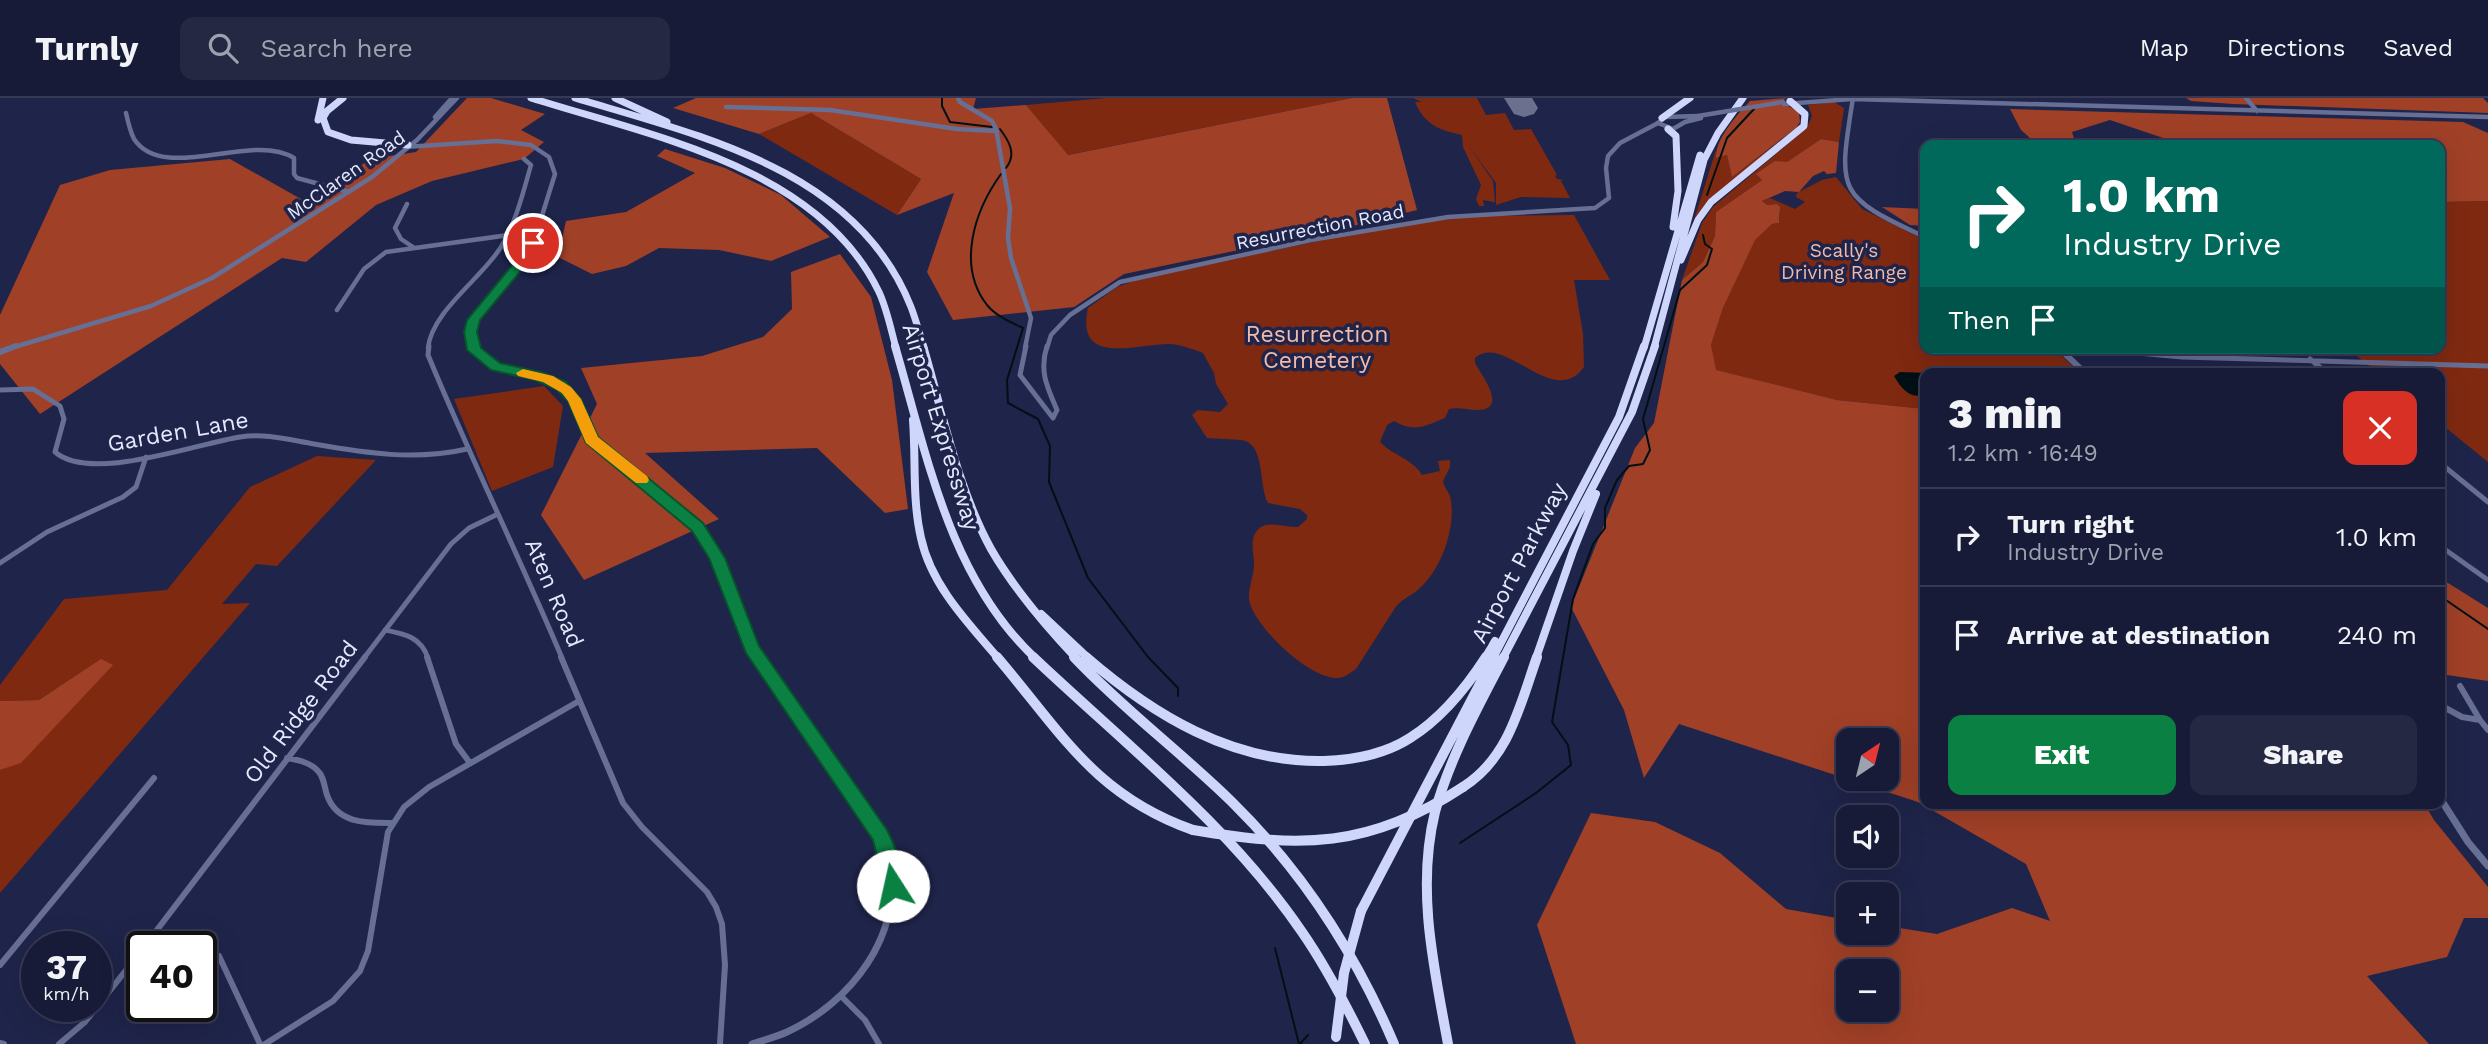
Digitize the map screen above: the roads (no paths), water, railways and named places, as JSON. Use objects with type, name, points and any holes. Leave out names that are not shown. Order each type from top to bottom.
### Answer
[{"type":"highway","points":[[323,98],[318,123],[322,132],[330,138],[353,143],[409,146]]},
{"type":"highway","points":[[343,98],[327,111],[323,118],[328,131],[351,140],[409,146]]},
{"type":"highway","points":[[521,98],[694,150]]},
{"type":"highway","name":"Airport Expressway","points":[[531,98],[736,165],[791,193],[839,233],[865,265],[880,293],[942,507],[957,547],[996,614],[1026,650],[1078,701],[1237,850],[1310,941],[1365,1044]]},
{"type":"highway","name":"Airport Expressway","points":[[575,98],[744,152],[808,185],[866,232],[900,280],[911,306],[969,500],[1008,580],[1051,634],[1263,833],[1334,924],[1366,980],[1394,1044]]},
{"type":"highway","points":[[615,98],[663,120],[757,155],[808,185]]},
{"type":"highway","points":[[1660,120],[1690,98]]},
{"type":"highway","name":"Airport Parkway","points":[[1336,1041],[1344,965],[1361,911],[1619,417],[1645,343],[1696,164],[1718,122],[1736,98]]},
{"type":"highway","name":"Airport Parkway","points":[[1448,1044],[1429,944],[1426,910],[1430,837],[1441,796],[1474,715],[1632,412],[1650,364],[1704,160],[1718,132],[1743,98]]},
{"type":"highway","points":[[1667,298],[1704,210],[1802,128],[1806,119],[1801,104],[1807,100]]},
{"type":"highway","points":[[1788,103],[1802,109]]},
{"type":"highway","points":[[1645,343],[1678,200],[1676,136],[1666,128]]},
{"type":"highway","points":[[900,357],[916,452],[919,520],[924,552],[933,572],[982,637],[1093,772],[1123,796],[1151,813],[1193,830],[1283,842],[1355,838],[1387,830],[1413,819],[1476,778],[1509,738],[1573,551],[1632,412]]},
{"type":"highway","points":[[994,555],[1033,606],[1074,647],[1155,709],[1236,750],[1294,763],[1356,759],[1385,750],[1411,738],[1442,713],[1482,663],[1540,559],[1552,543]]},
{"type":"street","name":"McClaren Road","points":[[409,146],[452,98]]},
{"type":"street","name":"McClaren Road","points":[[0,352],[174,297],[210,280],[347,192],[409,146],[457,98]]},
{"type":"street","points":[[726,107],[778,106],[814,109],[890,117],[948,130],[997,131],[993,122],[960,102],[958,98]]},
{"type":"street","points":[[1660,120],[1700,117],[1807,100],[1853,98],[2488,117]]},
{"type":"street","points":[[1853,98],[1843,160],[1845,180],[1853,194],[1875,214],[1920,235]]},
{"type":"street","points":[[1907,98],[1963,101]]},
{"type":"street","points":[[2246,98],[2257,111]]},
{"type":"street","points":[[126,114],[132,134],[139,145],[155,153],[203,157],[256,149],[280,149],[294,158],[294,174],[297,178],[347,192]]},
{"type":"street","points":[[1660,120],[1666,128],[1676,129],[1685,122],[1700,117]]},
{"type":"street","name":"Resurrection Road","points":[[997,131],[1010,208],[1008,239],[1011,258],[1031,318],[1020,375],[1054,418],[1057,410],[1044,379],[1042,362],[1051,335],[1070,315],[1120,282],[1311,240],[1448,217],[1595,208],[1609,198],[1606,164],[1610,155],[1628,138],[1660,120]]},
{"type":"street","name":"Resurrection Road","points":[[1647,129],[1666,128]]},
{"type":"street","points":[[409,146],[497,141],[531,145],[541,150],[555,166],[538,231],[519,265],[474,320],[470,332],[472,345],[483,359],[495,367],[539,376],[561,386],[574,399],[592,439],[698,527],[717,558],[755,654],[875,827],[885,846],[891,873],[889,916],[877,950],[862,974],[841,996],[803,1024],[752,1044]]},
{"type":"street","name":"Aten Road","points":[[524,159],[531,165],[505,236],[496,255],[434,329],[427,345],[430,361],[467,449],[537,599],[626,809],[707,891],[717,907],[724,936],[720,1044]]},
{"type":"street","points":[[407,204],[395,228],[405,242],[416,249]]},
{"type":"street","points":[[337,310],[361,274],[376,258],[386,252],[538,231]]},
{"type":"street","points":[[2065,354],[2080,368]]},
{"type":"street","points":[[2149,354],[2488,366]]},
{"type":"street","points":[[2310,359],[2321,368]]},
{"type":"street","name":"Garden Lane","points":[[0,390],[36,388],[60,406],[64,419],[55,452],[64,461],[91,464],[146,457],[254,435],[374,454],[445,455],[467,449]]},
{"type":"street","points":[[0,563],[47,532],[123,497],[136,487],[146,457]]},
{"type":"street","points":[[2445,467],[2488,502]]},
{"type":"street","name":"Old Ridge Road","points":[[156,931],[456,539],[477,524],[498,514]]},
{"type":"street","points":[[2445,550],[2488,580]]},
{"type":"street","points":[[385,630],[405,634],[422,644],[456,744],[470,763]]},
{"type":"street","points":[[2460,687],[2488,730]]},
{"type":"street","points":[[217,955],[262,1044],[333,1001],[352,981],[365,961],[392,823],[404,807],[419,793],[579,701]]},
{"type":"street","points":[[2445,708],[2462,717],[2480,720]]},
{"type":"street","points":[[288,758],[307,762],[317,768],[324,777],[335,809],[345,817],[362,822],[392,823]]},
{"type":"street","points":[[0,965],[154,778]]},
{"type":"street","points":[[2445,806],[2468,842],[2488,866]]},
{"type":"street","name":"Old Ridge Road","points":[[59,1044],[85,1022],[126,970]]},
{"type":"street","points":[[841,996],[866,1020],[879,1044]]},
{"type":"waterway","points":[[942,98],[942,106],[950,122],[992,127]]},
{"type":"waterway","points":[[1707,195],[1727,138],[1754,109]]},
{"type":"waterway","points":[[1000,129],[1009,143],[1011,153],[1006,168]]},
{"type":"waterway","points":[[1001,174],[983,204],[971,255],[972,273],[987,305],[999,316],[1023,328],[1007,380],[1008,403],[1038,419],[1050,446],[1049,482],[1088,578],[1148,657],[1178,688],[1178,696]]},
{"type":"waterway","points":[[1460,843],[1536,793],[1571,765],[1568,745],[1552,722],[1573,599],[1593,544],[1605,528],[1605,508],[1617,480],[1629,466],[1643,464],[1650,450],[1643,419],[1680,290],[1707,265],[1712,249],[1705,244],[1703,235]]},
{"type":"waterway","points":[[2445,599],[2488,629]]},
{"type":"waterway","points":[[1275,948],[1299,1044]]},
{"type":"waterway","points":[[1300,1044],[1308,1035]]},
{"type":"park label","name":"Scally's Driving Range","points":[[1844,261]]},
{"type":"park label","name":"Resurrection Cemetery","points":[[1317,347]]}]
